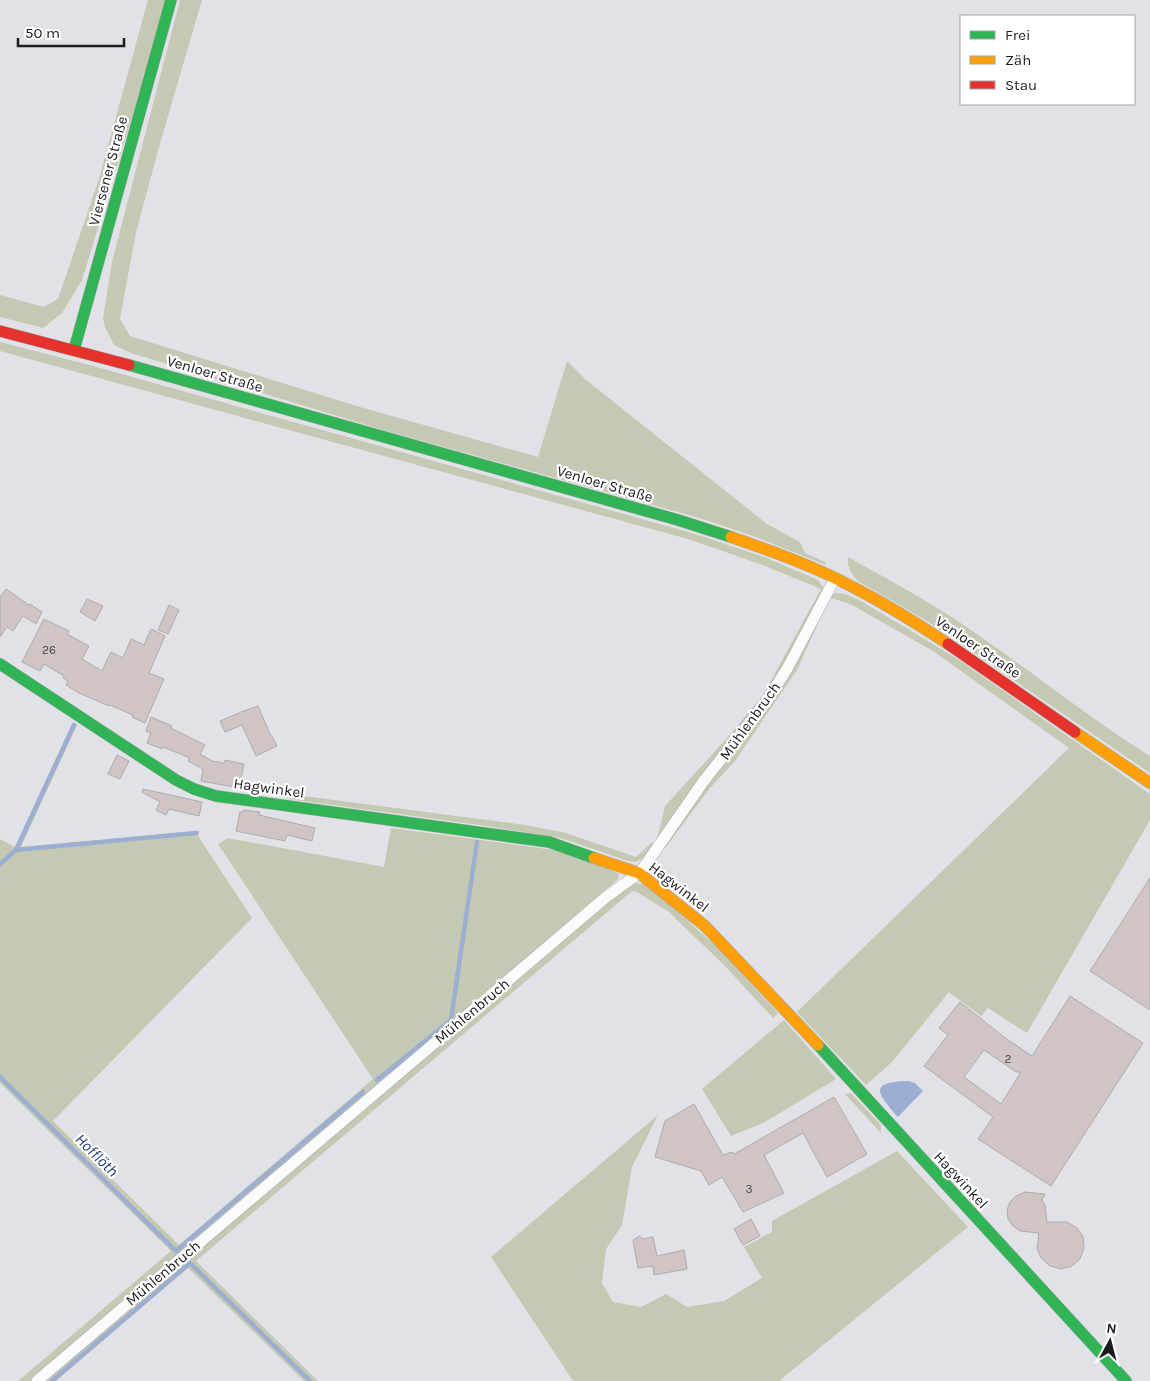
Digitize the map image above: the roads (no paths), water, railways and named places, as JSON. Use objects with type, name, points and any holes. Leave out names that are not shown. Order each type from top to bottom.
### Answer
[{"type":"street","name":"Viersener Straße","points":[[74,350],[171,0]]},
{"type":"street","name":"Venloer Straße","points":[[0,331],[74,350],[678,520],[783,555],[835,578],[900,613],[941,639],[1150,783]]},
{"type":"street","name":"Mühlenbruch","points":[[37,1381],[605,898],[638,873],[703,782],[766,702],[787,669],[835,578]]},
{"type":"street","name":"Hagwinkel","points":[[0,664],[176,780],[194,789],[216,796],[549,842],[638,873],[705,926],[774,997],[1126,1381]]},
{"type":"water","points":[[908,1081],[915,1083],[923,1091],[898,1117],[882,1096],[881,1087],[895,1082]]},
{"type":"waterway","points":[[16,850],[74,725]]},
{"type":"waterway","points":[[0,864],[16,850],[196,833]]},
{"type":"waterway","points":[[377,1080],[451,1020],[477,842]]},
{"type":"waterway","name":"Hofflöth","points":[[0,1077],[176,1251],[363,1092]]},
{"type":"waterway","points":[[52,1381],[190,1263],[310,1381]]}]
